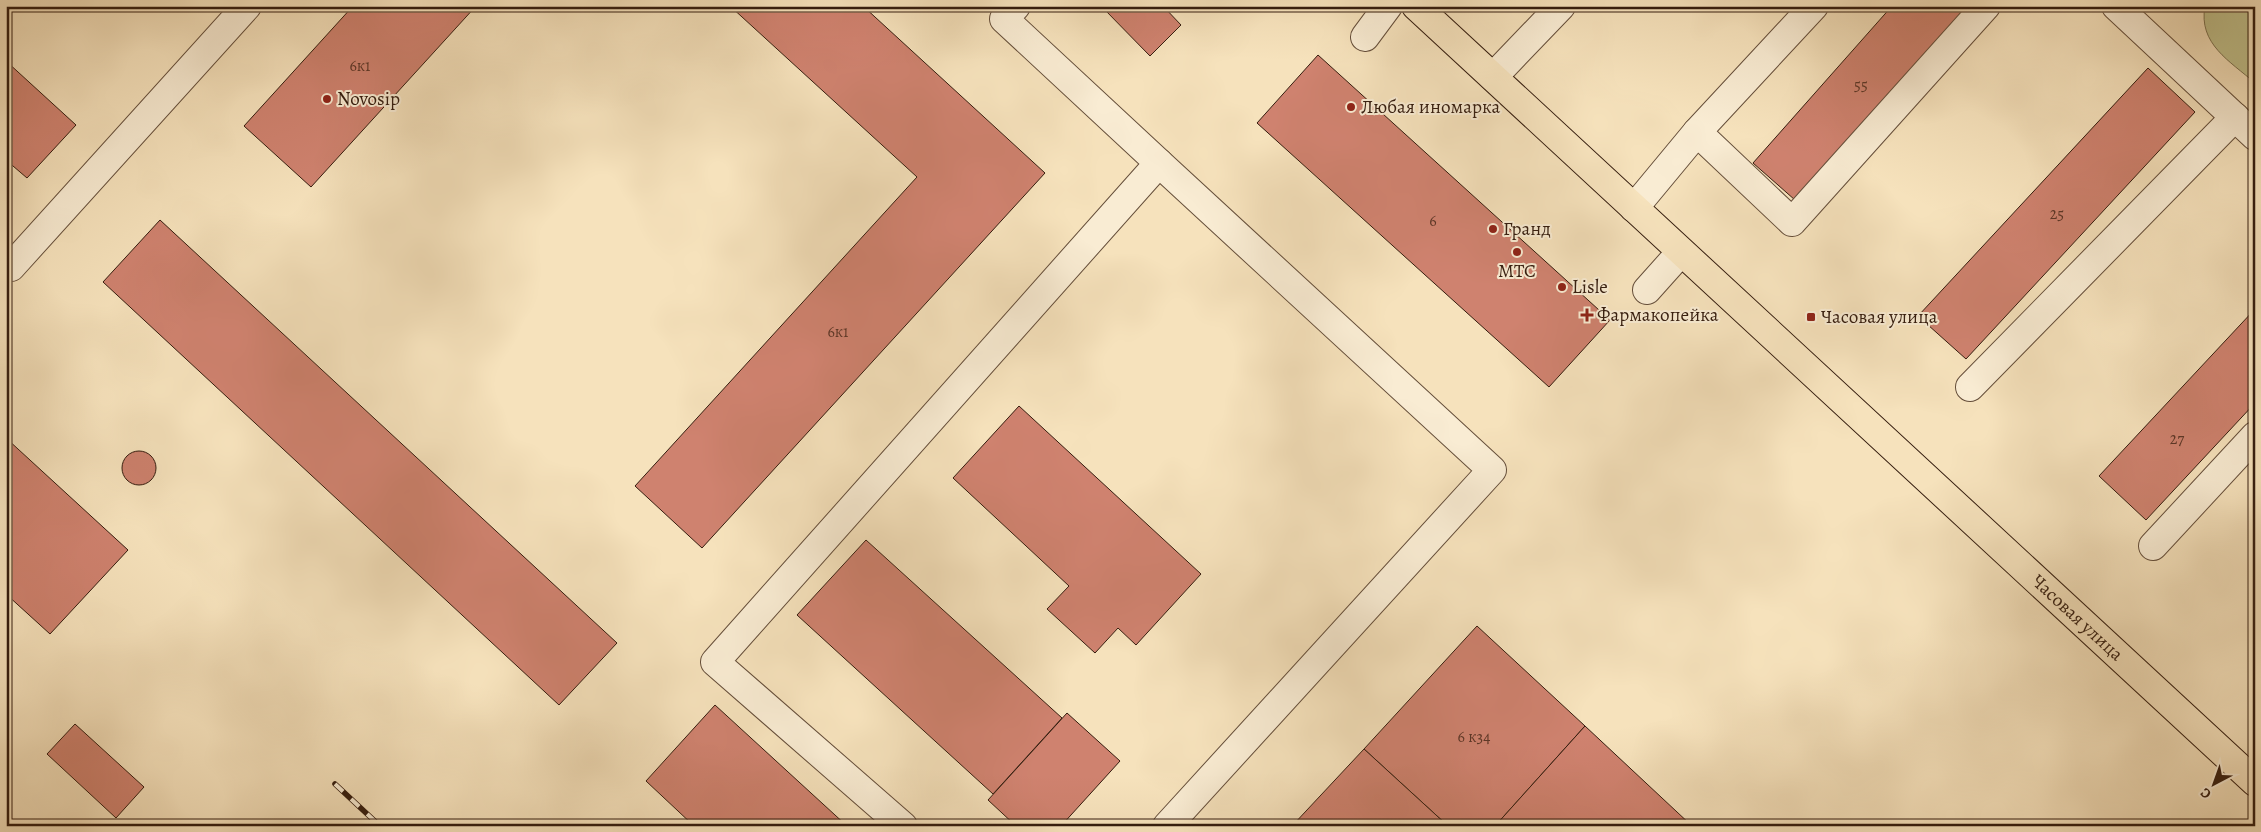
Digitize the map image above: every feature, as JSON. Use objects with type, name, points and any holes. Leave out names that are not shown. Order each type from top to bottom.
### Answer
[{"type":"main road","name":"Часовая улица","points":[[1416,6],[2255,782]]},
{"type":"street","points":[[11,266],[247,6]]},
{"type":"street","points":[[1365,37],[1388,6]]},
{"type":"street","points":[[1493,77],[1561,6]]},
{"type":"street","points":[[1634,208],[1697,132],[1814,6]]},
{"type":"street","points":[[1697,132],[1792,222],[1986,6]]},
{"type":"street","points":[[2116,6],[2255,136]]},
{"type":"street","points":[[1003,11],[1159,163],[1492,470],[1167,826]]},
{"type":"street","points":[[1970,387],[2235,117]]},
{"type":"street","points":[[903,826],[715,662],[1159,163]]},
{"type":"street","points":[[1647,290],[1682,252]]},
{"type":"street","points":[[2153,546],[2255,436]]},
{"type":"green space","points":[[2205,6],[2255,6],[2255,83],[2226,59],[2211,41],[2206,31],[2204,19]]},
{"type":"building","points":[[353,6],[476,6],[311,187],[244,126]]},
{"type":"building","points":[[730,6],[863,6],[1045,173],[702,548],[635,486],[917,177]]},
{"type":"building","points":[[1109,6],[1163,6],[1181,25],[1150,56],[1105,10]]},
{"type":"building","points":[[1892,6],[1968,6],[1795,200],[1753,163]]},
{"type":"building","points":[[1318,55],[1610,320],[1549,387],[1257,123]]},
{"type":"building","points":[[6,61],[76,125],[27,178],[6,160]]},
{"type":"building","points":[[2148,68],[2195,112],[1966,359],[1918,316]]},
{"type":"building","points":[[160,220],[617,643],[559,705],[103,282]]},
{"type":"building","points":[[2255,309],[2255,403],[2146,520],[2099,476]]},
{"type":"building","points":[[1019,406],[1201,574],[1136,645],[1118,628],[1095,653],[1047,609],[1069,586],[953,478]]},
{"type":"building","points":[[6,438],[128,550],[50,634],[6,594]]},
{"type":"building","points":[[139,451],[151,456],[156,468],[151,480],[139,485],[127,480],[122,468],[127,456]]},
{"type":"building","points":[[866,540],[1062,718],[993,794],[797,615]]},
{"type":"building","points":[[1477,626],[1585,726],[1495,826],[1448,826],[1364,749]]},
{"type":"building","points":[[715,705],[847,826],[694,826],[646,781]]},
{"type":"building","points":[[1067,713],[1120,761],[1061,826],[1016,826],[988,800]]},
{"type":"building","points":[[75,724],[144,787],[116,818],[47,754]]},
{"type":"building","points":[[1585,726],[1692,826],[1495,826]]},
{"type":"building","points":[[1364,749],[1448,826],[1292,826]]},
{"type":"railway","points":[[335,784],[380,826]]},
{"type":"place","name":"Novosip","points":[[327,99]]},
{"type":"place","name":"Любая иномарка","points":[[1351,107]]},
{"type":"place","name":"Гранд","points":[[1493,229]]},
{"type":"place","name":"МТС","points":[[1517,252]]},
{"type":"place","name":"Lisle","points":[[1562,287]]},
{"type":"place","name":"Фармакопейка","points":[[1587,315]]},
{"type":"place","name":"Часовая улица","points":[[1811,317]]}]
